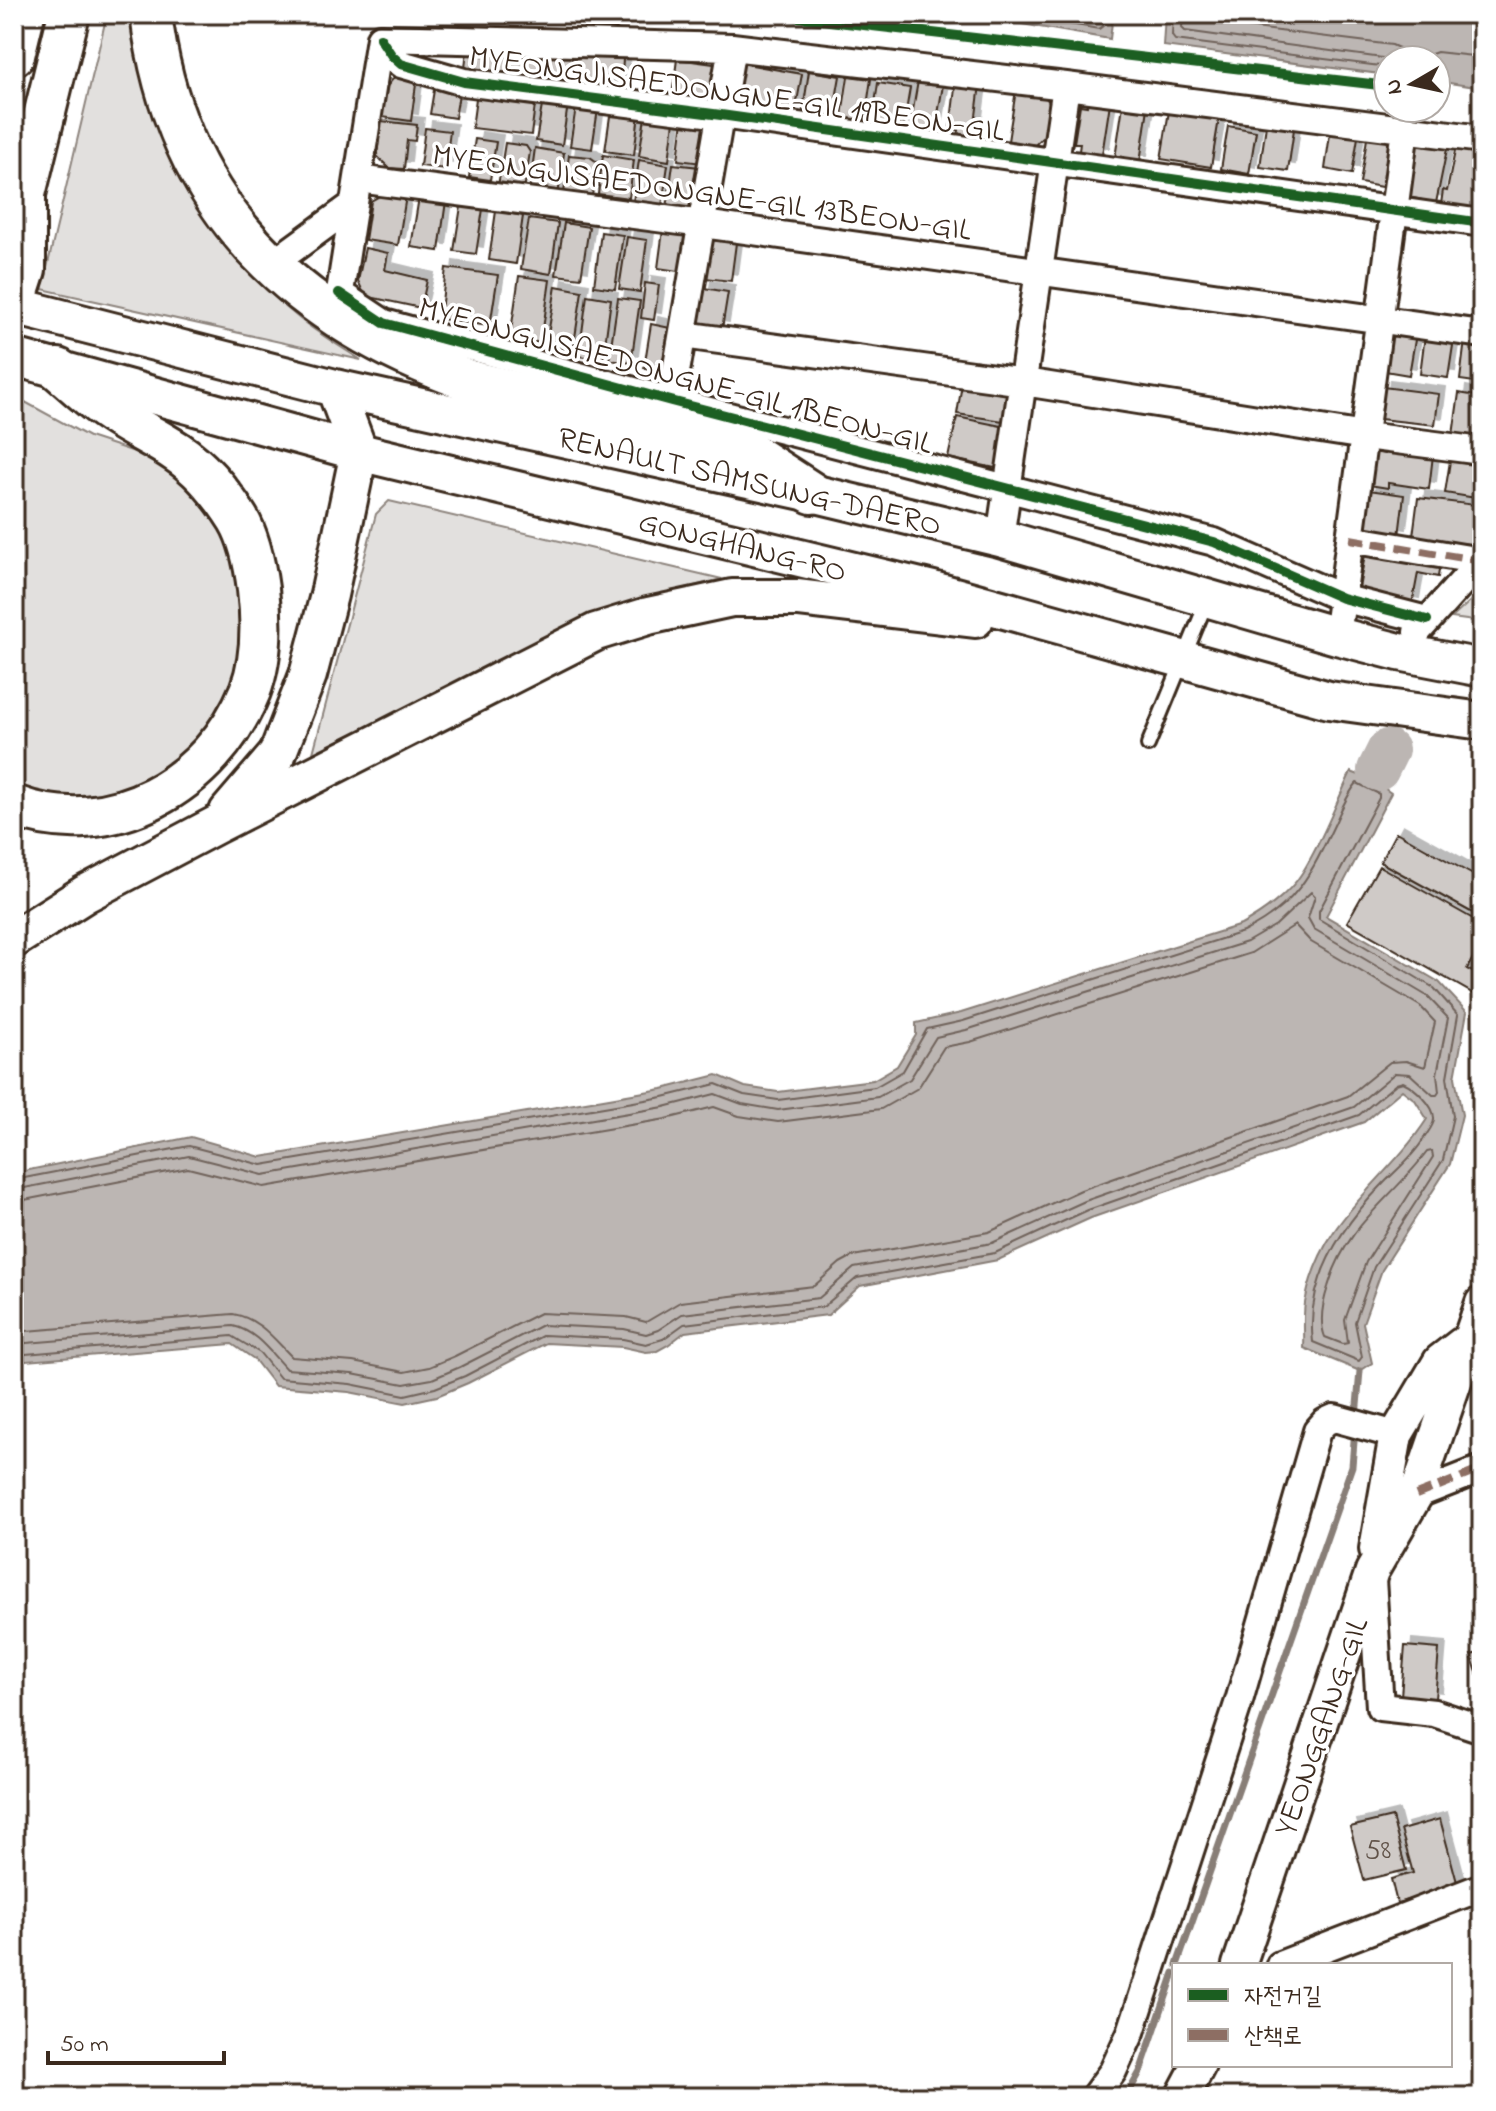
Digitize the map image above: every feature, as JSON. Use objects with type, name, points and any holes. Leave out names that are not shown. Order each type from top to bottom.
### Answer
[{"type":"main road","points":[[14,55],[24,14]]},
{"type":"main road","points":[[18,293],[20,208],[69,14]]},
{"type":"main road","points":[[151,14],[166,94],[183,139],[205,183],[229,218],[271,265],[426,366],[470,381],[741,447],[812,493]]},
{"type":"main road","name":"RENAULT SAMSUNG-DAERO","points":[[18,293],[335,388],[812,493],[1000,538],[1337,636],[1482,668]]},
{"type":"main road","name":"GONGHANG-RO","points":[[14,357],[359,452],[933,590],[1329,700],[1479,723]]},
{"type":"main road","points":[[14,806],[31,813],[69,818],[110,815],[142,806],[173,788],[199,767],[224,737],[250,690],[259,654],[261,610],[255,566],[239,522],[211,483],[180,454],[100,405],[58,369]]},
{"type":"main road","points":[[216,825],[277,755],[303,689],[329,595],[359,452],[335,388]]},
{"type":"main road","points":[[14,939],[85,894],[216,825],[596,632],[648,616],[732,598],[798,598],[915,614],[1067,629]]},
{"type":"street","points":[[337,306],[380,38],[732,47],[1482,139]]},
{"type":"street","name":"MYEONGJISAEDONGNE-GIL 19BEON-GIL","points":[[380,38],[401,64],[464,82],[721,115],[1482,223]]},
{"type":"street","points":[[671,401],[732,47]]},
{"type":"street","points":[[1000,538],[1066,86]]},
{"type":"street","points":[[1337,636],[1405,129]]},
{"type":"street","points":[[271,265],[356,192]]},
{"type":"street","name":"MYEONGJISAEDONGNE-GIL 13BEON-GIL","points":[[356,192],[703,224],[1482,334]]},
{"type":"street","name":"MYEONGJISAEDONGNE-GIL 1BEON-GIL","points":[[337,306],[384,323],[671,401],[1214,542],[1342,598],[1427,620]]},
{"type":"street","points":[[683,335],[1024,382],[1365,436],[1482,451]]},
{"type":"street","points":[[1350,539],[1481,560]]},
{"type":"street","points":[[1399,652],[1481,560]]},
{"type":"street","name":"YEONGGANG-GIL","points":[[1240,1963],[1372,1571],[1416,1495],[1482,1303]]},
{"type":"street","points":[[1470,1338],[1440,1361],[1396,1435],[1372,1571],[1380,1707],[1434,1713],[1482,1729]]},
{"type":"street","points":[[1094,2097],[1113,2071],[1131,2032],[1239,1701],[1317,1431],[1334,1418],[1396,1435]]},
{"type":"street","points":[[1416,1495],[1482,1469]]},
{"type":"street","points":[[1286,1963],[1481,1892]]},
{"type":"street","points":[[1182,2097],[1198,2067]]},
{"type":"lane","points":[[1148,745],[1208,598]]},
{"type":"shaded area","points":[[107,14],[131,14],[150,104],[165,145],[207,221],[234,256],[265,288],[307,325],[361,360],[42,289]]},
{"type":"shaded area","points":[[14,396],[89,437],[153,458],[173,471],[223,526],[239,569],[242,664],[210,735],[126,798],[14,795]]},
{"type":"shaded area","points":[[389,501],[722,579],[603,612],[313,753],[376,514]]},
{"type":"shaded area","points":[[1482,590],[1482,622],[1452,618]]},
{"type":"water","points":[[963,14],[1113,14],[1110,39]]},
{"type":"water","points":[[1165,14],[1482,14],[1482,88],[1452,83],[1452,44],[1372,44],[1372,73],[1163,46]]},
{"type":"water","points":[[1351,772],[1372,780],[1391,793],[1326,916],[1439,982],[1467,1012],[1455,1077],[1462,1115],[1450,1164],[1382,1270],[1363,1323],[1372,1363],[1360,1371],[1304,1348],[1305,1304],[1314,1269],[1326,1244],[1427,1119],[1415,1100],[1402,1090],[1364,1122],[1091,1218],[998,1260],[860,1286],[828,1315],[685,1332],[657,1351],[546,1343],[468,1383],[437,1396],[405,1403],[349,1392],[275,1386],[254,1359],[232,1344],[14,1362],[14,1173],[191,1137],[261,1157],[662,1089],[717,1075],[745,1087],[778,1092],[873,1080],[897,1066],[916,1035],[916,1023],[961,1013],[1241,925],[1258,915],[1297,881],[1322,836]]},
{"type":"building","points":[[467,48],[572,57],[570,90],[515,74],[465,69]]},
{"type":"building","points":[[577,55],[623,59],[621,92],[574,88]]},
{"type":"building","points":[[677,59],[721,65],[716,97],[708,102],[672,97]]},
{"type":"building","points":[[740,63],[802,74],[795,113],[734,102]]},
{"type":"building","points":[[809,71],[840,76],[832,122],[802,117]]},
{"type":"building","points":[[396,75],[417,77],[411,121],[382,117],[386,88]]},
{"type":"building","points":[[848,76],[871,79],[864,126],[841,122]]},
{"type":"building","points":[[956,80],[980,84],[973,140],[958,138],[959,130],[950,129]]},
{"type":"building","points":[[918,81],[943,85],[935,132],[910,127]]},
{"type":"building","points":[[878,83],[910,88],[903,129],[872,124]]},
{"type":"building","points":[[435,84],[460,88],[455,118],[430,114]]},
{"type":"building","points":[[1016,90],[1043,94],[1049,102],[1045,135],[1035,145],[1008,141]]},
{"type":"building","points":[[477,91],[536,98],[531,135],[472,128]]},
{"type":"building","points":[[1088,99],[1110,103],[1102,155],[1079,151],[1080,143],[1074,143],[1080,105],[1087,106]]},
{"type":"building","points":[[543,100],[568,104],[562,145],[536,141]]},
{"type":"building","points":[[1123,105],[1148,108],[1140,162],[1115,158]]},
{"type":"building","points":[[576,106],[598,109],[592,149],[570,146]]},
{"type":"building","points":[[611,109],[639,113],[634,155],[605,151]]},
{"type":"building","points":[[1169,111],[1219,119],[1211,167],[1161,159]]},
{"type":"building","points":[[645,117],[674,121],[669,161],[639,156]]},
{"type":"building","points":[[683,120],[704,123],[702,163],[678,160]]},
{"type":"building","points":[[381,121],[417,125],[415,141],[407,140],[404,169],[389,168],[377,156]]},
{"type":"building","points":[[1266,125],[1294,129],[1288,171],[1260,167]]},
{"type":"building","points":[[1228,126],[1256,131],[1249,174],[1221,169]]},
{"type":"building","points":[[1331,127],[1359,131],[1352,174],[1325,169]]},
{"type":"building","points":[[425,128],[450,131],[445,169],[420,166]]},
{"type":"building","points":[[1368,132],[1395,141],[1387,188],[1360,183]]},
{"type":"building","points":[[475,139],[496,142],[490,180],[469,177]]},
{"type":"building","points":[[1422,139],[1448,144],[1436,203],[1409,197],[1412,144]]},
{"type":"building","points":[[505,143],[526,146],[530,152],[524,190],[498,186]]},
{"type":"building","points":[[1456,146],[1482,151],[1482,170],[1474,211],[1441,204],[1443,190],[1447,191]]},
{"type":"building","points":[[535,148],[564,153],[558,196],[529,192]]},
{"type":"building","points":[[569,155],[590,157],[597,162],[592,196],[564,193]]},
{"type":"building","points":[[603,155],[634,160],[629,198],[598,194]]},
{"type":"building","points":[[639,160],[668,165],[662,206],[633,202]]},
{"type":"building","points":[[673,164],[699,167],[694,205],[684,210],[667,208]]},
{"type":"building","points":[[385,193],[406,196],[398,245],[365,240],[371,201]]},
{"type":"building","points":[[419,197],[446,201],[439,251],[411,247]]},
{"type":"building","points":[[461,206],[483,209],[476,254],[454,251]]},
{"type":"building","points":[[496,211],[523,216],[516,264],[489,260]]},
{"type":"building","points":[[529,219],[558,223],[551,274],[521,269]]},
{"type":"building","points":[[564,223],[589,227],[581,278],[556,275]]},
{"type":"building","points":[[663,230],[680,233],[690,239],[685,272],[658,268]]},
{"type":"building","points":[[601,232],[623,235],[615,289],[594,286]]},
{"type":"building","points":[[627,237],[647,240],[640,292],[619,289]]},
{"type":"building","points":[[711,240],[736,243],[731,281],[705,278]]},
{"type":"building","points":[[365,248],[388,253],[385,270],[427,280],[421,308],[365,296],[358,281]]},
{"type":"building","points":[[446,268],[498,275],[490,326],[440,319]]},
{"type":"building","points":[[519,276],[550,280],[541,343],[510,338]]},
{"type":"building","points":[[645,283],[659,285],[654,320],[641,318]]},
{"type":"building","points":[[556,286],[582,291],[573,351],[546,347]]},
{"type":"building","points":[[704,288],[728,292],[722,329],[698,326]]},
{"type":"building","points":[[587,295],[611,299],[603,360],[579,356]]},
{"type":"building","points":[[618,298],[640,301],[631,363],[609,360]]},
{"type":"building","points":[[651,324],[675,329],[668,369],[644,368]]},
{"type":"building","points":[[1395,330],[1416,334],[1409,375],[1379,370],[1385,336]]},
{"type":"building","points":[[1425,335],[1454,339],[1448,378],[1420,374]]},
{"type":"building","points":[[1465,340],[1482,343],[1482,383],[1460,380]]},
{"type":"building","points":[[962,384],[1006,391],[1014,400],[1010,422],[957,414]]},
{"type":"building","points":[[1383,387],[1439,394],[1435,425],[1380,419]]},
{"type":"building","points":[[1459,393],[1482,397],[1476,438],[1453,435]]},
{"type":"building","points":[[957,417],[1011,428],[1004,457],[995,468],[948,458]]},
{"type":"building","points":[[1384,448],[1433,455],[1429,489],[1388,483],[1388,488],[1369,485],[1374,452],[1384,454]]},
{"type":"building","points":[[1450,461],[1482,466],[1482,499],[1445,493]]},
{"type":"building","points":[[1369,490],[1404,495],[1399,536],[1364,531]]},
{"type":"building","points":[[1418,498],[1476,505],[1474,517],[1481,518],[1478,537],[1470,544],[1451,542],[1450,548],[1442,547],[1443,540],[1413,536]]},
{"type":"building","points":[[1366,549],[1440,563],[1438,577],[1418,573],[1412,605],[1358,594]]},
{"type":"building","points":[[1396,832],[1482,880],[1480,917],[1380,862]]},
{"type":"building","points":[[1379,866],[1482,924],[1482,941],[1467,969],[1482,977],[1474,994],[1347,922]]},
{"type":"building","points":[[1405,1646],[1439,1649],[1435,1699],[1401,1696]]},
{"type":"building","points":[[1482,1652],[1482,1687],[1471,1655]]},
{"type":"building","points":[[1392,1817],[1406,1870],[1364,1880],[1350,1827]]},
{"type":"building","points":[[1440,1819],[1458,1886],[1397,1903],[1391,1879],[1413,1873],[1401,1830]]},
{"type":"waterway","points":[[1378,770],[1388,750]]},
{"type":"waterway","points":[[1356,1417],[1360,1371]]},
{"type":"waterway","points":[[1178,1963],[1352,1466],[1355,1429]]},
{"type":"waterway","points":[[1126,2097],[1140,2072],[1172,1979]]},
{"type":"marked path","points":[[1350,539],[1481,561]]},
{"type":"marked path","points":[[1416,1495],[1482,1469]]},
{"type":"cycle path","points":[[769,14],[1372,84]]},
{"type":"cycle path","points":[[380,38],[401,64],[464,82],[721,115],[1482,223]]},
{"type":"cycle path","points":[[339,293],[384,323],[1214,542],[1342,598],[1427,620]]}]
